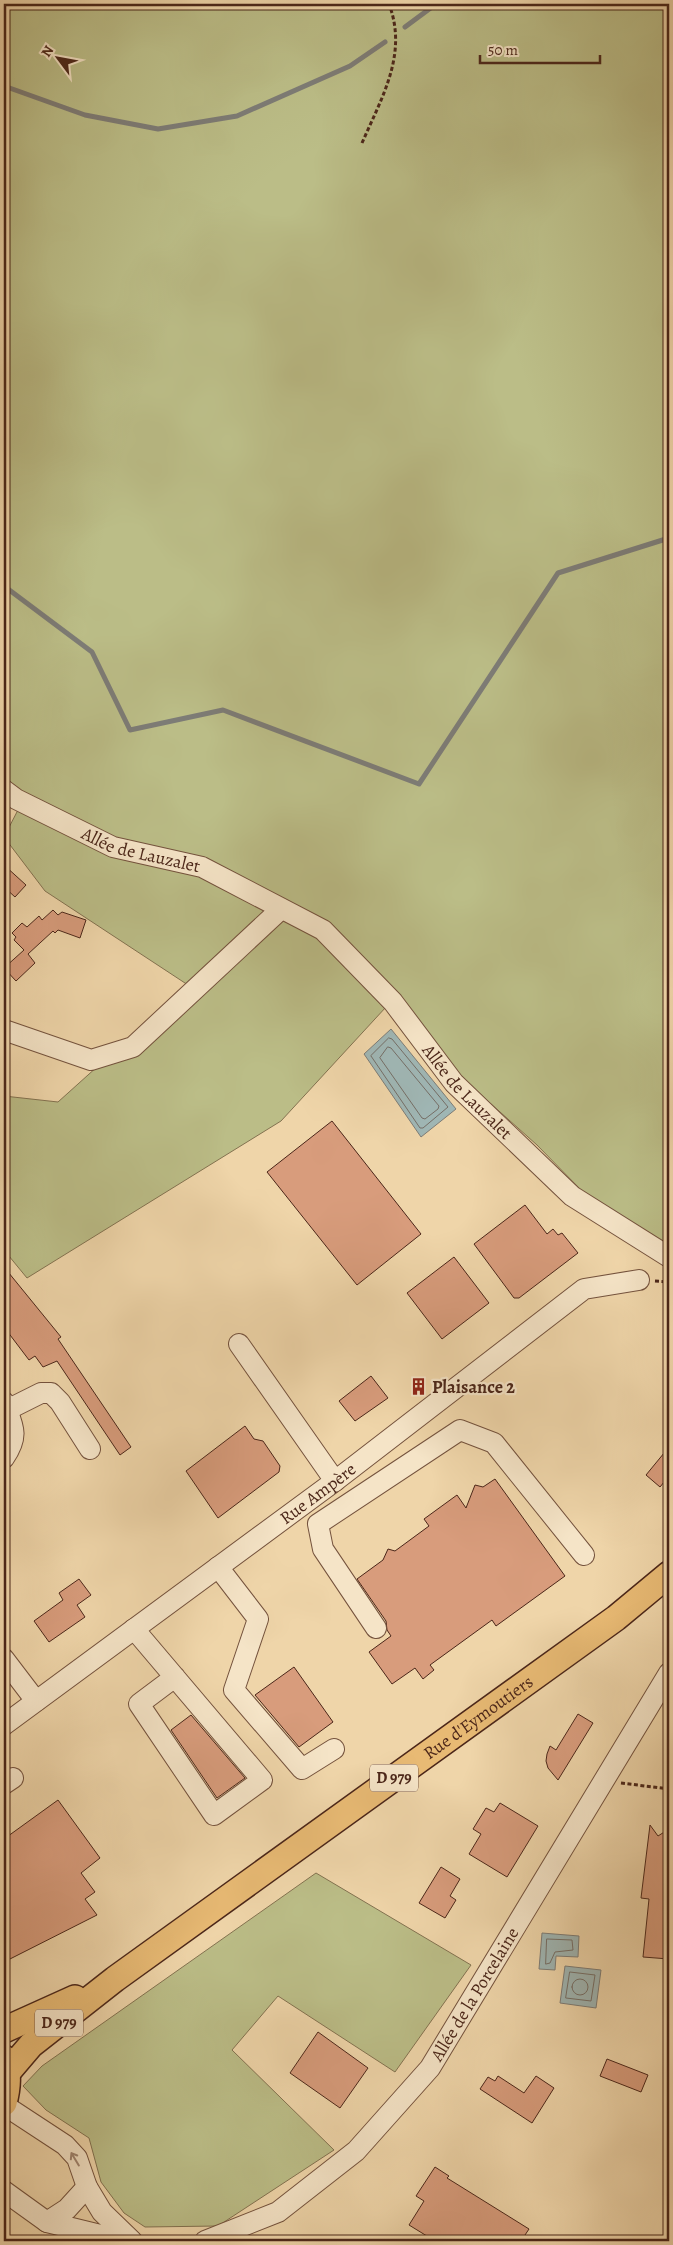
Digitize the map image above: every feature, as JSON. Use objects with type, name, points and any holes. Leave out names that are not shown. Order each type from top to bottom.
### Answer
[{"type":"main road","name":"Rue d'Eymoutiers","points":[[115,1979],[616,1618],[669,1574]]},
{"type":"main road","name":"D 979","points":[[4,2030],[115,1979]]},
{"type":"main road","name":"D 979","points":[[6,2065],[115,1979]]},
{"type":"main road","points":[[4,2104],[8,2089],[6,2065]]},
{"type":"street","name":"Allée de Lauzalet","points":[[4,790],[16,799],[113,848],[202,867],[323,930],[393,1002],[454,1083],[572,1196],[669,1256]]},
{"type":"street","points":[[4,1030],[92,1060],[134,1047],[281,909]]},
{"type":"street","name":"Rue Ampère","points":[[4,1725],[335,1481],[584,1289],[639,1280]]},
{"type":"street","points":[[239,1344],[335,1481]]},
{"type":"street","points":[[4,1458],[14,1442],[14,1428],[6,1406],[42,1393],[51,1393],[60,1402],[90,1448]]},
{"type":"street","points":[[285,1518],[318,1524],[460,1430],[494,1443],[584,1555]]},
{"type":"street","points":[[318,1524],[323,1549],[376,1628]]},
{"type":"street","points":[[218,1568],[258,1619],[234,1690],[302,1769],[334,1749]]},
{"type":"street","points":[[134,1629],[175,1677],[262,1780],[214,1815],[139,1704],[175,1677]]},
{"type":"street","points":[[4,1659],[36,1701]]},
{"type":"street","name":"Allée de la Porcelaine","points":[[205,2241],[278,2212],[356,2151],[430,2068],[669,1673]]},
{"type":"street","points":[[4,2104],[65,2145],[76,2158],[87,2187],[102,2212],[132,2241]]},
{"type":"street","points":[[47,2222],[67,2208],[87,2187]]},
{"type":"street","points":[[4,2191],[47,2222],[125,2241]]},
{"type":"path","points":[[362,143],[389,80],[397,47],[389,4]]},
{"type":"path","points":[[603,1781],[669,1790]]},
{"type":"green space","points":[[4,4],[669,4],[669,1248],[582,1191],[537,1145],[462,1078],[398,994],[281,1121],[27,1278],[4,1250],[4,1096],[58,1102],[188,985],[45,891],[4,837],[19,808],[4,798]]},
{"type":"green space","points":[[316,1873],[471,1965],[395,2072],[278,1996],[232,2050],[334,2150],[218,2226],[145,2227],[124,2213],[101,2182],[89,2138],[46,2110],[23,2086],[42,2066]]},
{"type":"water","points":[[391,1029],[456,1109],[421,1137],[364,1054]]},
{"type":"water","points":[[542,1933],[579,1936],[578,1957],[556,1956],[555,1970],[539,1969]]},
{"type":"water","points":[[565,1966],[601,1970],[596,2008],[560,2003]]},
{"type":"building","points":[[4,865],[26,885],[15,897],[4,887]]},
{"type":"building","points":[[53,910],[58,915],[62,912],[86,920],[80,938],[58,930],[55,933],[53,931],[28,954],[35,963],[16,981],[4,968],[24,950],[14,940],[16,937],[12,933],[22,923],[27,927],[39,916],[42,920]]},
{"type":"building","points":[[332,1121],[421,1234],[357,1285],[267,1172]]},
{"type":"building","points":[[525,1205],[547,1234],[553,1229],[558,1235],[562,1233],[578,1253],[519,1298],[514,1298],[474,1244]]},
{"type":"building","points":[[454,1257],[489,1303],[442,1339],[407,1293]]},
{"type":"building","points":[[4,1267],[61,1337],[58,1339],[131,1447],[120,1455],[57,1361],[43,1367],[35,1356],[29,1360],[4,1327]]},
{"type":"building","points":[[371,1376],[388,1398],[355,1421],[339,1401]]},
{"type":"building","points":[[245,1426],[254,1439],[263,1441],[280,1466],[279,1472],[218,1518],[186,1471]]},
{"type":"building","points":[[669,1447],[669,1476],[660,1487],[646,1475]]},
{"type":"building","points":[[495,1479],[565,1576],[496,1626],[492,1620],[430,1665],[434,1670],[423,1679],[415,1668],[392,1684],[369,1652],[391,1636],[387,1630],[386,1621],[357,1579],[383,1560],[388,1549],[395,1551],[429,1526],[424,1519],[457,1495],[466,1508],[475,1485],[483,1487]]},
{"type":"building","points":[[79,1579],[91,1595],[77,1605],[85,1617],[49,1642],[34,1621],[63,1600],[59,1593]]},
{"type":"building","points":[[294,1667],[333,1722],[299,1747],[255,1695]]},
{"type":"building","points":[[578,1714],[593,1723],[558,1780],[548,1768],[547,1754],[550,1746],[556,1750]]},
{"type":"building","points":[[191,1715],[245,1778],[217,1798],[171,1730]]},
{"type":"building","points":[[58,1800],[100,1858],[81,1873],[95,1892],[85,1899],[97,1915],[4,1962],[4,1839]]},
{"type":"building","points":[[500,1803],[538,1826],[507,1877],[469,1854],[481,1834],[473,1829],[486,1808],[494,1812]]},
{"type":"building","points":[[650,1825],[658,1836],[669,1829],[669,1959],[643,1957],[649,1899],[641,1898]]},
{"type":"building","points":[[441,1867],[460,1879],[450,1896],[456,1900],[445,1918],[419,1903]]},
{"type":"building","points":[[318,2032],[368,2068],[340,2108],[290,2073]]},
{"type":"building","points":[[607,2059],[648,2075],[641,2092],[600,2076]]},
{"type":"building","points":[[498,2076],[524,2093],[536,2076],[554,2088],[532,2123],[480,2089],[488,2077],[495,2081]]},
{"type":"building","points":[[435,2167],[449,2176],[447,2178],[529,2229],[521,2241],[435,2241],[409,2225],[424,2201],[416,2196]]},
{"type":"waterway","points":[[405,27],[436,4]]},
{"type":"waterway","points":[[4,86],[85,115],[158,129],[237,116],[350,66],[385,42]]},
{"type":"waterway","points":[[4,586],[92,652],[130,730],[223,710],[419,784],[558,573],[669,538]]},
{"type":"place","name":"Plaisance 2","points":[[418,1387]]}]
